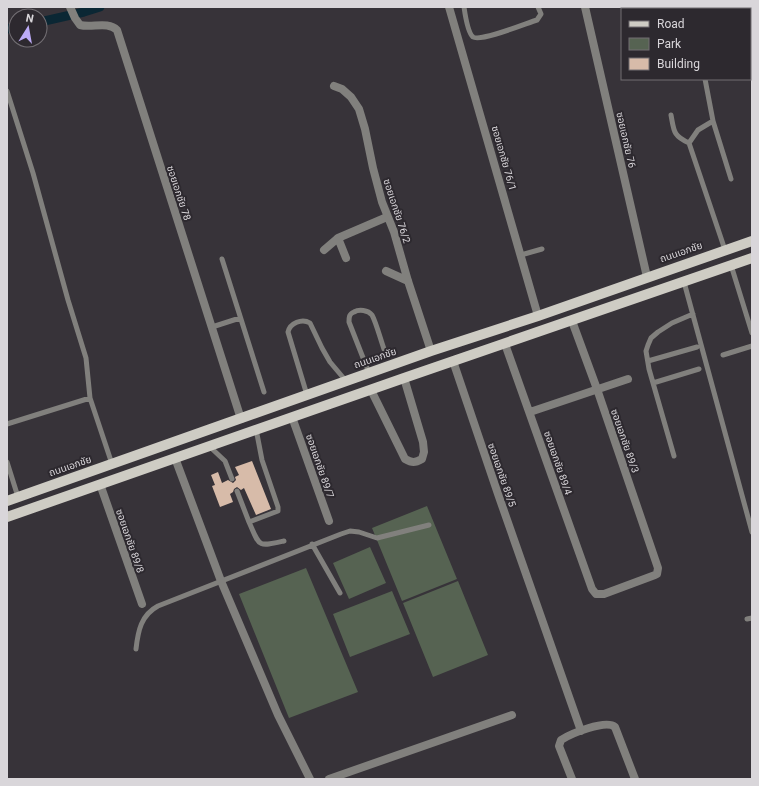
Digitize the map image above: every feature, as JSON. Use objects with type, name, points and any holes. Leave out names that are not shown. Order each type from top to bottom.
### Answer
[{"type":"main road","name":"ถนนเอกชัย","points":[[7,501],[431,351],[538,316],[752,241]]},
{"type":"main road","points":[[7,517],[256,429],[752,258]]},
{"type":"main road","points":[[114,464],[114,472],[122,476]]},
{"type":"main road","points":[[93,471],[100,476],[100,484]]},
{"type":"street","name":"ซอยเอกชัย 78","points":[[70,7],[74,18],[80,25],[109,26],[114,27],[117,30],[241,419]]},
{"type":"street","name":"ซอยเอกชัย 76/1","points":[[450,7],[538,316]]},
{"type":"street","name":"ซอยเอกชัย 76","points":[[585,7],[647,277]]},
{"type":"street","name":"ซอยเอกชัย 76/2","points":[[334,86],[342,89],[351,97],[359,109],[365,129],[373,168],[387,217],[394,232],[431,351]]},
{"type":"street","points":[[324,250],[338,238],[387,217]]},
{"type":"street","points":[[338,238],[346,258]]},
{"type":"street","points":[[386,271],[408,281]]},
{"type":"street","name":"ซอยเอกชัย 89/3","points":[[572,321],[597,389],[658,568],[657,574],[655,575],[604,594],[596,594],[592,589]]},
{"type":"street","name":"ซอยเอกชัย 89/4","points":[[505,344],[592,589]]},
{"type":"street","name":"ซอยเอกชัย 89/5","points":[[453,361],[581,731]]},
{"type":"street","points":[[371,390],[405,459],[411,462],[416,462],[422,459],[424,452],[423,442],[404,378]]},
{"type":"street","points":[[530,412],[628,379]]},
{"type":"street","name":"ซอยเอกชัย 89/7","points":[[292,417],[329,522]]},
{"type":"street","points":[[175,458],[221,581],[278,715],[310,779]]},
{"type":"street","name":"ซอยเอกชัย 89/8","points":[[100,484],[142,604]]},
{"type":"street","points":[[329,779],[512,715]]},
{"type":"street","points":[[572,779],[559,746],[560,743],[564,738],[581,731],[609,724],[615,726],[635,779]]},
{"type":"lane","points":[[464,7],[470,32],[472,36],[476,38],[487,37],[537,20],[541,14],[538,7]]},
{"type":"lane","points":[[705,80],[713,121],[731,180]]},
{"type":"lane","points":[[7,91],[33,173],[68,300],[86,358],[90,398],[114,464]]},
{"type":"lane","points":[[671,115],[675,132],[680,139],[689,143],[725,250]]},
{"type":"lane","points":[[689,143],[698,130],[713,121]]},
{"type":"lane","points":[[521,256],[542,249]]},
{"type":"lane","points":[[222,259],[264,392]]},
{"type":"lane","points":[[731,265],[752,333]]},
{"type":"lane","points":[[684,282],[752,532]]},
{"type":"lane","points":[[369,373],[349,322],[349,316],[352,312],[359,310],[366,311],[372,315],[384,349]]},
{"type":"lane","points":[[674,456],[653,383],[646,352],[651,338],[658,332],[667,326],[693,314]]},
{"type":"lane","points":[[212,327],[240,318]]},
{"type":"lane","points":[[307,395],[288,332],[292,324],[306,321],[310,322],[322,348],[346,381]]},
{"type":"lane","points":[[723,355],[752,346]]},
{"type":"lane","points":[[648,362],[697,347]]},
{"type":"lane","points":[[653,383],[699,369]]},
{"type":"lane","points":[[7,424],[90,398]]},
{"type":"lane","points":[[249,522],[276,512],[278,509],[262,460],[256,429]]},
{"type":"lane","points":[[208,446],[225,461],[232,479]]},
{"type":"lane","points":[[7,462],[18,497]]},
{"type":"lane","points":[[237,491],[258,543],[266,545],[284,541]]},
{"type":"lane","points":[[136,649],[138,630],[150,610],[312,544],[350,532],[359,532],[377,538],[429,525]]},
{"type":"lane","points":[[312,544],[340,593]]},
{"type":"green space","points":[[427,506],[457,579],[402,601],[372,528]]},
{"type":"green space","points":[[370,547],[386,583],[349,599],[333,563]]},
{"type":"green space","points":[[306,568],[358,692],[289,718],[239,594]]},
{"type":"green space","points":[[458,581],[488,655],[433,677],[403,603]]},
{"type":"green space","points":[[392,591],[410,634],[350,657],[333,614]]},
{"type":"building","points":[[252,461],[271,509],[256,515],[244,488],[241,490],[237,487],[230,494],[233,502],[220,507],[212,486],[215,485],[211,475],[218,472],[222,483],[228,480],[233,483],[236,480],[235,477],[239,475],[235,467]]},
{"type":"waterway","points":[[48,20],[100,7]]}]
